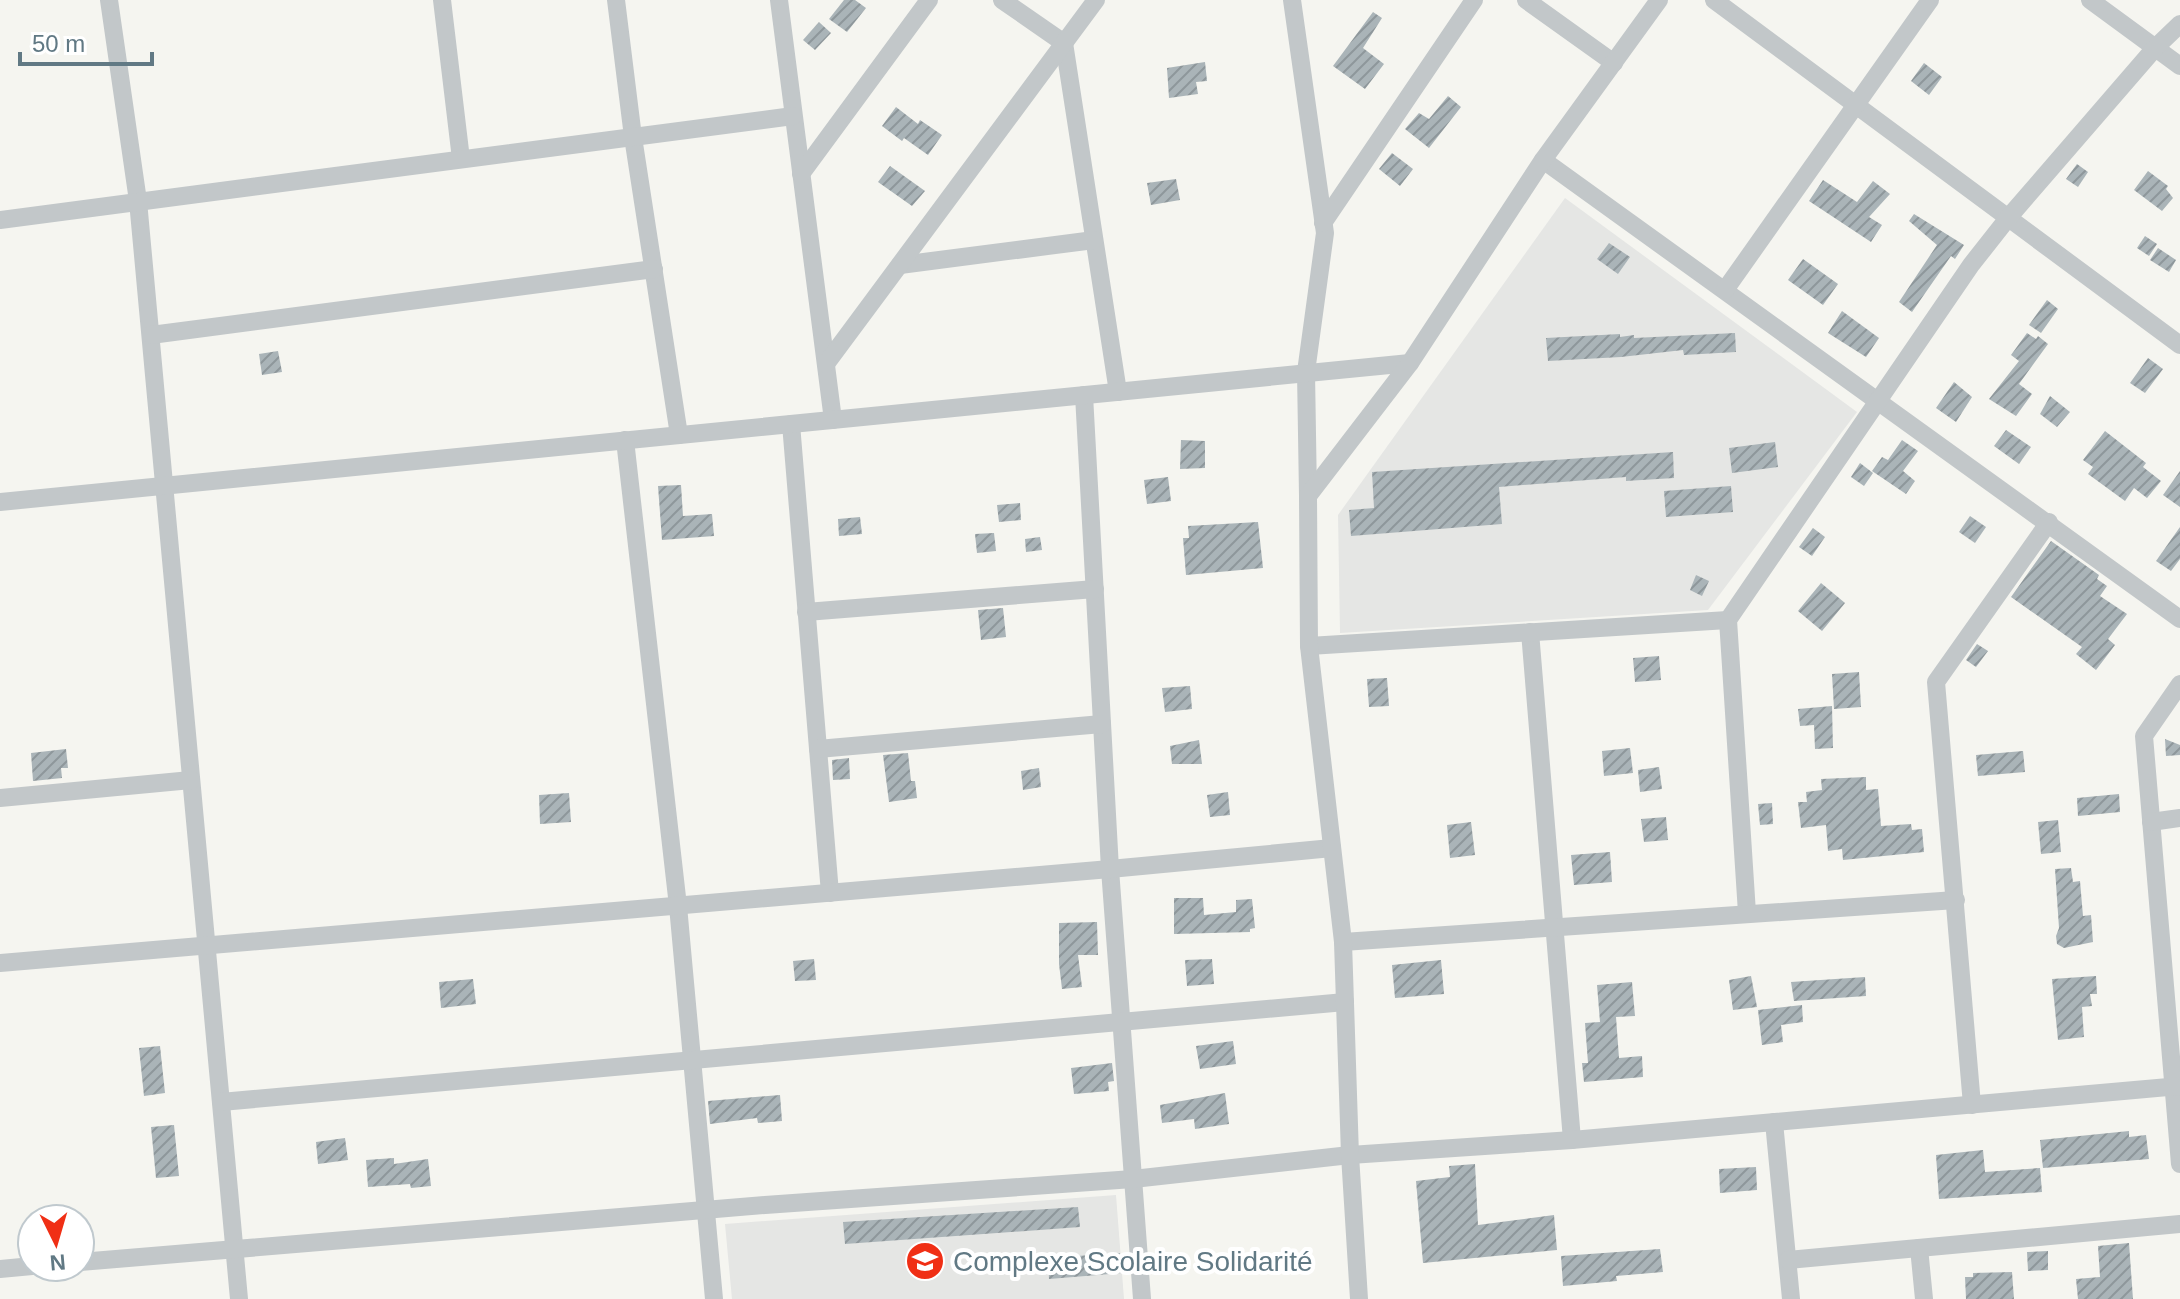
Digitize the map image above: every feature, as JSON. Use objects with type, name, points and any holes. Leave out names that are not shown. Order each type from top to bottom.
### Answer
[{"type":"street","points":[[109,0],[138,201],[239,1299]]},
{"type":"street","points":[[442,0],[461,159]]},
{"type":"street","points":[[616,0],[633,137],[679,435]]},
{"type":"street","points":[[779,0],[833,420]]},
{"type":"street","points":[[801,174],[929,0]]},
{"type":"street","points":[[1002,0],[1064,43],[1118,392]]},
{"type":"street","points":[[826,364],[1096,0]]},
{"type":"street","points":[[1292,0],[1325,233],[1306,372],[1309,646],[1343,942],[1350,1155],[1359,1299]]},
{"type":"street","points":[[1323,223],[1474,0]]},
{"type":"street","points":[[1526,0],[1614,63]]},
{"type":"street","points":[[1308,496],[1410,363],[1543,160],[1659,0]]},
{"type":"street","points":[[1714,0],[2180,345]]},
{"type":"street","points":[[1725,290],[1930,0]]},
{"type":"street","points":[[2090,0],[2180,66]]},
{"type":"street","points":[[1747,913],[1728,620],[1971,265],[2155,48],[2180,24]]},
{"type":"street","points":[[0,220],[793,116]]},
{"type":"street","points":[[1543,160],[2180,619]]},
{"type":"street","points":[[900,265],[1094,240]]},
{"type":"street","points":[[151,335],[654,269]]},
{"type":"street","points":[[0,502],[1410,363]]},
{"type":"street","points":[[1084,395],[1110,869],[1142,1299]]},
{"type":"street","points":[[791,424],[830,893]]},
{"type":"street","points":[[625,440],[678,906],[714,1299]]},
{"type":"street","points":[[1972,1105],[1936,682],[2049,522]]},
{"type":"street","points":[[806,612],[1095,589]]},
{"type":"street","points":[[1309,646],[1728,620]]},
{"type":"street","points":[[1530,632],[1572,1140]]},
{"type":"street","points":[[2180,684],[2144,736],[2177,1086],[2180,1164]]},
{"type":"street","points":[[818,749],[1102,724]]},
{"type":"street","points":[[0,798],[191,780]]},
{"type":"street","points":[[2151,822],[2180,818]]},
{"type":"street","points":[[0,963],[1332,848]]},
{"type":"street","points":[[1343,942],[1956,900]]},
{"type":"street","points":[[221,1102],[1345,1002]]},
{"type":"street","points":[[96,1261],[706,1209],[1133,1179],[1350,1155],[1572,1140],[2177,1086]]},
{"type":"street","points":[[1774,1122],[1791,1299]]},
{"type":"street","points":[[1788,1260],[2180,1224]]},
{"type":"street","points":[[1919,1248],[1924,1299]]},
{"type":"shaded area","points":[[1565,198],[1857,412],[1708,610],[1340,633],[1338,515]]},
{"type":"shaded area","name":"Complexe Scolaire Solidarité","points":[[1116,1195],[1124,1299],[732,1299],[725,1224]]},
{"type":"building","points":[[844,0],[855,0],[866,8],[847,32],[829,19]]},
{"type":"building","points":[[1373,12],[1382,18],[1363,48],[1384,64],[1365,89],[1333,66]]},
{"type":"building","points":[[819,22],[831,33],[815,50],[803,40]]},
{"type":"building","points":[[1205,62],[1207,81],[1196,82],[1198,94],[1169,98],[1167,68]]},
{"type":"building","points":[[1924,63],[1942,77],[1929,95],[1911,81]]},
{"type":"building","points":[[1448,96],[1461,107],[1429,148],[1405,129],[1419,113],[1429,119]]},
{"type":"building","points":[[896,107],[918,124],[920,120],[942,135],[928,155],[882,126]]},
{"type":"building","points":[[1392,153],[1413,169],[1400,186],[1379,169]]},
{"type":"building","points":[[2077,164],[2088,172],[2078,187],[2066,179]]},
{"type":"building","points":[[890,166],[925,191],[912,206],[878,182]]},
{"type":"building","points":[[2148,171],[2168,186],[2166,189],[2173,198],[2162,211],[2134,190]]},
{"type":"building","points":[[1176,179],[1180,200],[1151,205],[1147,183]]},
{"type":"building","points":[[1823,180],[1857,202],[1873,181],[1890,194],[1869,217],[1882,225],[1871,242],[1809,201]]},
{"type":"building","points":[[1914,214],[1964,245],[1955,259],[1951,256],[1912,312],[1899,302],[1937,245],[1909,221]]},
{"type":"building","points":[[2145,236],[2157,244],[2149,256],[2137,248]]},
{"type":"building","points":[[1609,243],[1630,257],[1618,274],[1597,259]]},
{"type":"building","points":[[2158,248],[2176,260],[2169,272],[2150,260]]},
{"type":"building","points":[[1803,259],[1838,284],[1823,305],[1788,280]]},
{"type":"building","points":[[2047,300],[2058,309],[2041,333],[2029,325]]},
{"type":"building","points":[[1842,311],[1879,338],[1866,357],[1828,333]]},
{"type":"building","points":[[1735,333],[1736,352],[1684,355],[1683,350],[1548,361],[1546,338]]},
{"type":"building","points":[[2027,333],[2036,339],[2038,336],[2048,344],[2019,384],[2032,394],[2016,416],[1989,399],[2019,361],[2011,355]]},
{"type":"building","points":[[278,351],[282,372],[262,375],[259,354]]},
{"type":"building","points":[[2148,358],[2163,369],[2145,393],[2130,383]]},
{"type":"building","points":[[1954,382],[1972,397],[1956,422],[1936,408]]},
{"type":"building","points":[[2050,396],[2070,412],[2057,427],[2040,414]]},
{"type":"building","points":[[2006,430],[2031,447],[2019,464],[1994,446]]},
{"type":"building","points":[[2105,431],[2146,463],[2143,467],[2161,481],[2147,498],[2134,488],[2125,501],[2088,474],[2093,467],[2083,460]]},
{"type":"building","points":[[1181,440],[1205,441],[1205,468],[1180,469]]},
{"type":"building","points":[[1902,440],[1918,451],[1903,471],[1915,481],[1906,494],[1872,471],[1882,457],[1888,460]]},
{"type":"building","points":[[1775,442],[1778,467],[1732,473],[1729,448]]},
{"type":"building","points":[[1673,452],[1674,478],[1626,481],[1626,477],[1499,487],[1502,524],[1351,536],[1349,510],[1374,508],[1372,472]]},
{"type":"building","points":[[1860,463],[1873,473],[1864,486],[1851,477]]},
{"type":"building","points":[[2180,471],[2180,507],[2163,495]]},
{"type":"building","points":[[1168,477],[1171,501],[1147,504],[1144,480]]},
{"type":"building","points":[[681,485],[683,516],[712,514],[714,536],[662,540],[658,486]]},
{"type":"building","points":[[1731,486],[1733,512],[1666,517],[1664,491]]},
{"type":"building","points":[[1020,503],[1021,520],[999,522],[997,505]]},
{"type":"building","points":[[1970,516],[1986,527],[1975,543],[1959,532]]},
{"type":"building","points":[[860,517],[862,534],[839,536],[838,519]]},
{"type":"building","points":[[1258,522],[1263,568],[1186,575],[1183,538],[1189,538],[1188,526]]},
{"type":"building","points":[[2180,527],[2180,559],[2171,571],[2156,561]]},
{"type":"building","points":[[1813,528],[1825,537],[1812,556],[1799,547]]},
{"type":"building","points":[[994,533],[996,551],[977,553],[975,534]]},
{"type":"building","points":[[1040,537],[1042,550],[1026,552],[1025,539]]},
{"type":"building","points":[[2051,541],[2099,575],[2097,579],[2107,586],[2100,596],[2127,614],[2108,639],[2115,645],[2096,670],[2076,654],[2082,647],[2011,597]]},
{"type":"building","points":[[1696,575],[1709,581],[1702,596],[1690,590]]},
{"type":"building","points":[[1821,583],[1845,603],[1822,631],[1798,611]]},
{"type":"building","points":[[1003,608],[1006,637],[981,640],[978,610]]},
{"type":"building","points":[[1977,644],[1988,651],[1976,667],[1966,660]]},
{"type":"building","points":[[1659,656],[1661,680],[1635,682],[1633,658]]},
{"type":"building","points":[[1859,672],[1861,707],[1834,709],[1832,674]]},
{"type":"building","points":[[1387,678],[1389,706],[1369,707],[1367,679]]},
{"type":"building","points":[[1190,686],[1192,709],[1165,712],[1162,688]]},
{"type":"building","points":[[1832,706],[1833,748],[1815,749],[1814,725],[1800,726],[1798,709]]},
{"type":"building","points":[[2165,739],[2180,745],[2180,755],[2166,756]]},
{"type":"building","points":[[1199,740],[1202,764],[1172,764],[1170,746]]},
{"type":"building","points":[[1630,748],[1633,773],[1604,776],[1602,751]]},
{"type":"building","points":[[66,749],[68,768],[61,768],[62,778],[33,781],[31,753]]},
{"type":"building","points":[[2023,751],[2025,772],[1978,776],[1976,755]]},
{"type":"building","points":[[908,753],[911,781],[915,781],[917,798],[889,802],[883,755]]},
{"type":"building","points":[[849,758],[850,779],[833,780],[832,760]]},
{"type":"building","points":[[1659,767],[1662,789],[1640,792],[1638,770]]},
{"type":"building","points":[[1039,768],[1041,787],[1023,790],[1021,771]]},
{"type":"building","points":[[1866,777],[1866,790],[1878,789],[1881,826],[1911,824],[1912,830],[1922,829],[1924,852],[1843,860],[1842,849],[1828,851],[1826,825],[1801,828],[1798,802],[1807,802],[1806,792],[1822,790],[1821,779]]},
{"type":"building","points":[[1228,792],[1230,815],[1210,817],[1207,795]]},
{"type":"building","points":[[569,793],[571,822],[540,824],[539,795]]},
{"type":"building","points":[[2119,794],[2120,812],[2078,816],[2077,798]]},
{"type":"building","points":[[1772,803],[1773,824],[1760,825],[1758,804]]},
{"type":"building","points":[[1666,817],[1668,840],[1644,842],[1641,819]]},
{"type":"building","points":[[2058,820],[2061,852],[2041,854],[2038,822]]},
{"type":"building","points":[[1471,822],[1475,855],[1450,858],[1447,825]]},
{"type":"building","points":[[1610,852],[1612,882],[1574,885],[1571,855]]},
{"type":"building","points":[[2071,868],[2073,882],[2080,881],[2083,916],[2091,915],[2093,942],[2064,948],[2057,944],[2056,936],[2059,928],[2055,869]]},
{"type":"building","points":[[1174,898],[1203,898],[1204,915],[1236,912],[1236,900],[1252,899],[1255,928],[1250,932],[1174,934]]},
{"type":"building","points":[[1097,922],[1098,955],[1078,955],[1082,987],[1062,989],[1059,923]]},
{"type":"building","points":[[814,959],[816,980],[795,981],[793,961]]},
{"type":"building","points":[[1212,959],[1214,984],[1187,986],[1185,960]]},
{"type":"building","points":[[1441,960],[1444,994],[1395,998],[1392,965]]},
{"type":"building","points":[[1751,976],[1757,1007],[1733,1010],[1729,980]]},
{"type":"building","points":[[2096,976],[2097,994],[2090,994],[2092,1006],[2082,1007],[2084,1037],[2058,1040],[2052,979]]},
{"type":"building","points":[[1865,977],[1866,996],[1794,1001],[1791,982]]},
{"type":"building","points":[[473,979],[476,1004],[441,1008],[439,982]]},
{"type":"building","points":[[1632,982],[1635,1016],[1616,1017],[1619,1058],[1642,1056],[1643,1077],[1584,1082],[1582,1063],[1588,1063],[1585,1023],[1600,1022],[1597,985]]},
{"type":"building","points":[[1802,1005],[1803,1022],[1781,1025],[1783,1042],[1762,1045],[1758,1010]]},
{"type":"building","points":[[1233,1041],[1236,1064],[1200,1069],[1196,1046]]},
{"type":"building","points":[[160,1046],[165,1093],[144,1096],[139,1048]]},
{"type":"building","points":[[1112,1063],[1114,1081],[1108,1082],[1109,1091],[1074,1094],[1071,1068]]},
{"type":"building","points":[[1225,1093],[1229,1124],[1195,1129],[1194,1119],[1162,1123],[1160,1105]]},
{"type":"building","points":[[780,1095],[782,1121],[758,1123],[757,1118],[710,1124],[708,1101]]},
{"type":"building","points":[[174,1125],[179,1176],[156,1178],[151,1127]]},
{"type":"building","points":[[2129,1131],[2129,1137],[2146,1135],[2149,1159],[2043,1168],[2040,1140]]},
{"type":"building","points":[[345,1138],[348,1160],[318,1164],[316,1142]]},
{"type":"building","points":[[1983,1150],[1985,1172],[2040,1168],[2042,1192],[1939,1199],[1936,1155]]},
{"type":"building","points":[[394,1158],[394,1164],[428,1159],[431,1186],[368,1187],[366,1160]]},
{"type":"building","points":[[1475,1164],[1478,1225],[1554,1215],[1557,1250],[1423,1263],[1416,1181],[1450,1177],[1449,1166]]},
{"type":"building","points":[[1756,1167],[1757,1190],[1720,1193],[1719,1169]]},
{"type":"building","points":[[1078,1207],[1080,1227],[845,1244],[843,1222]]},
{"type":"building","points":[[2129,1243],[2133,1299],[2078,1299],[2076,1279],[2100,1277],[2098,1246]]},
{"type":"building","points":[[1660,1249],[1663,1272],[1616,1276],[1617,1281],[1563,1286],[1561,1256]]},
{"type":"building","points":[[2048,1251],[2048,1270],[2028,1271],[2027,1252]]},
{"type":"building","points":[[1120,1253],[1122,1273],[1049,1279],[1048,1258]]},
{"type":"building","points":[[2012,1272],[2014,1299],[1966,1299],[1965,1277],[1973,1277],[1973,1273]]},
{"type":"place","name":"Complexe Scolaire Solidarité","points":[[925,1261]]}]
